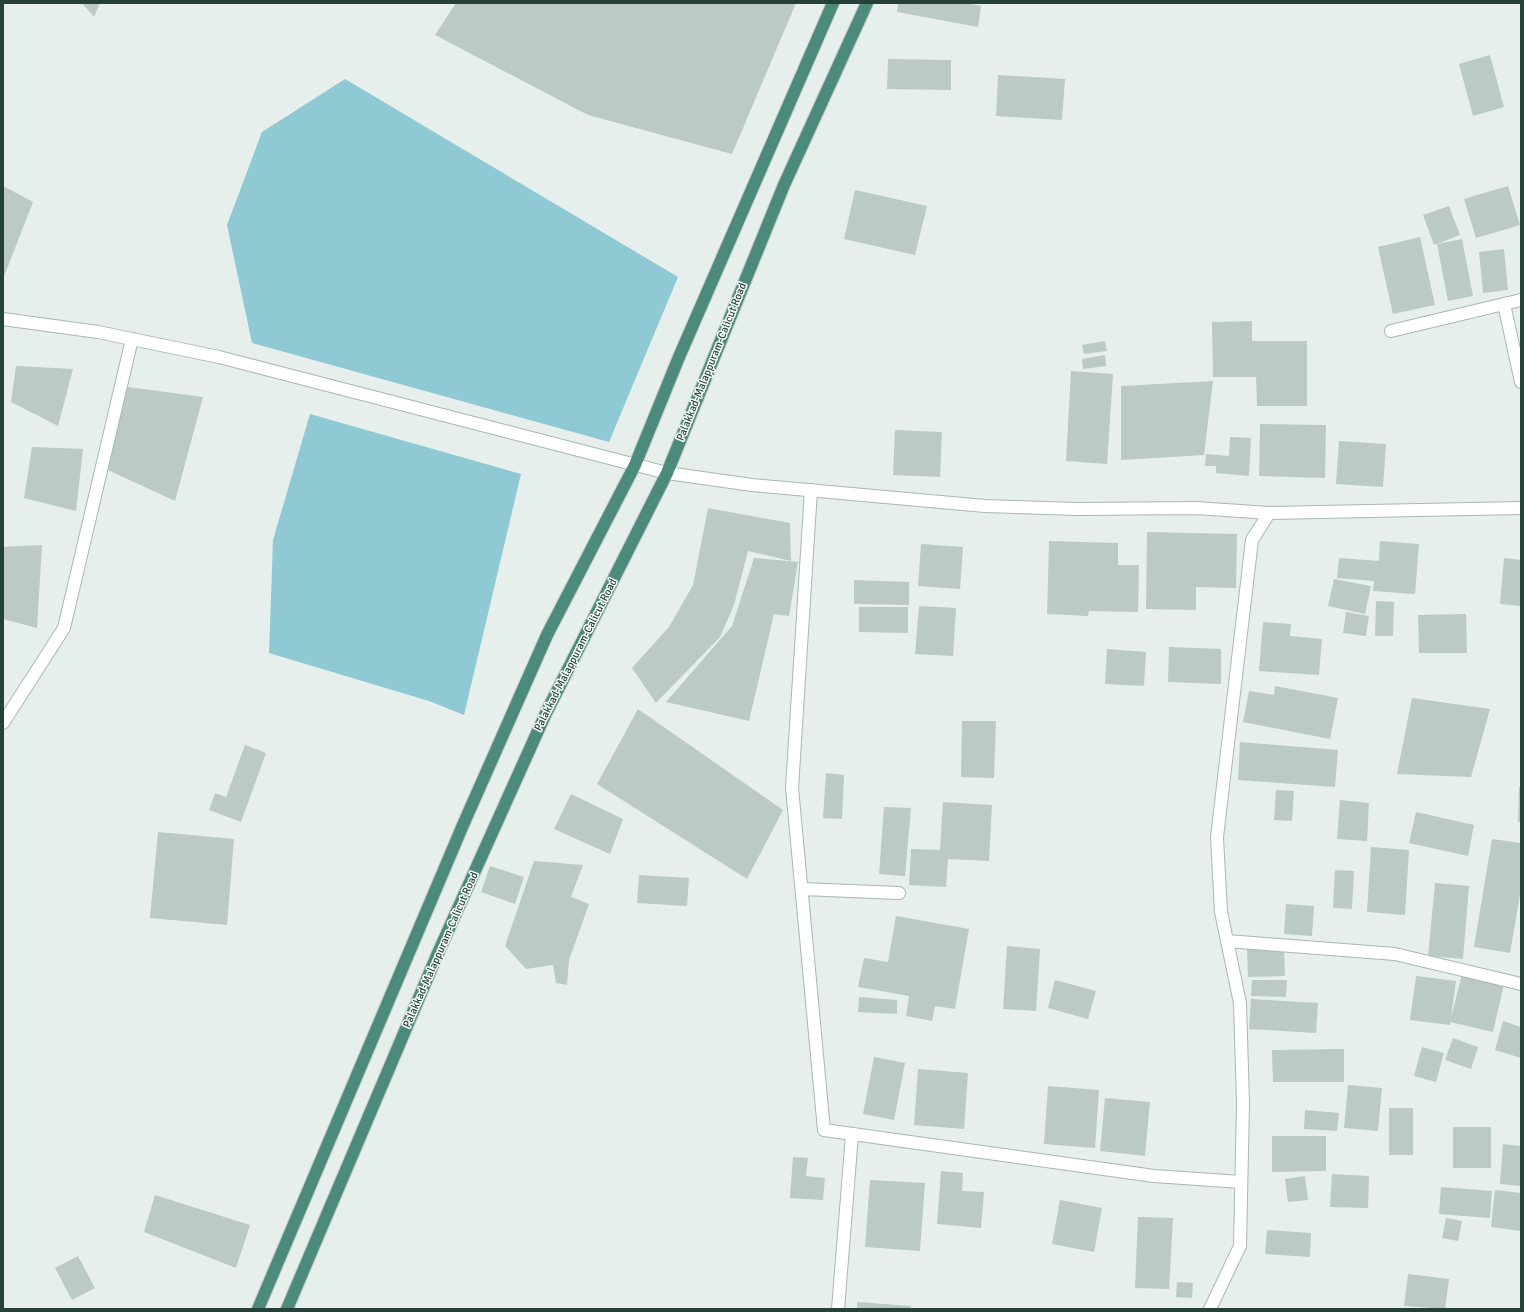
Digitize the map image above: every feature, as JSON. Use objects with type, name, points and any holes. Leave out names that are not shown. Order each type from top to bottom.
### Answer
[{"type":"highway","points":[[258,1309],[463,825],[547,635],[635,465],[682,350],[833,3]]},
{"type":"highway","name":"Palakkad-Malappuram-Calicut Road","points":[[287,1309],[438,953],[546,713],[667,473],[784,185],[867,3]]},
{"type":"street","points":[[1391,331],[1521,300]]},
{"type":"street","points":[[1504,304],[1521,382]]},
{"type":"street","points":[[3,319],[98,332],[220,357],[667,473],[752,485],[985,506],[1077,509],[1196,508],[1269,513],[1521,508]]},
{"type":"street","points":[[3,723],[64,628],[132,339]]},
{"type":"street","points":[[811,490],[792,788],[824,1130],[1154,1176],[1241,1182]]},
{"type":"street","points":[[1210,1309],[1240,1246],[1243,1103],[1240,1003],[1221,912],[1218,837],[1252,540],[1269,513]]},
{"type":"street","points":[[802,888],[899,893]]},
{"type":"street","points":[[1227,941],[1395,954],[1521,984]]},
{"type":"street","points":[[838,1309],[852,1135]]},
{"type":"water","points":[[345,79],[678,277],[609,442],[252,343],[227,225],[262,132]]},
{"type":"water","points":[[310,414],[521,474],[464,715],[429,701],[269,653],[273,540]]},
{"type":"building","points":[[82,3],[100,3],[94,17]]},
{"type":"building","points":[[456,3],[796,3],[732,154],[588,115],[435,35]]},
{"type":"building","points":[[898,3],[965,3],[981,6],[978,27],[897,12]]},
{"type":"building","points":[[1490,55],[1504,107],[1473,116],[1459,64]]},
{"type":"building","points":[[888,59],[951,60],[951,90],[887,89]]},
{"type":"building","points":[[998,75],[1065,79],[1062,120],[996,116]]},
{"type":"building","points":[[3,186],[33,202],[3,279]]},
{"type":"building","points":[[1508,186],[1520,225],[1476,238],[1464,199]]},
{"type":"building","points":[[855,190],[927,206],[915,255],[844,239]]},
{"type":"building","points":[[1449,206],[1460,235],[1434,245],[1423,215]]},
{"type":"building","points":[[1420,237],[1435,305],[1393,314],[1378,247]]},
{"type":"building","points":[[1462,239],[1473,296],[1448,301],[1437,244]]},
{"type":"building","points":[[1504,249],[1508,290],[1483,293],[1479,252]]},
{"type":"building","points":[[1252,321],[1252,341],[1307,341],[1307,406],[1257,406],[1256,377],[1213,377],[1212,322]]},
{"type":"building","points":[[1105,341],[1107,351],[1084,354],[1082,345]]},
{"type":"building","points":[[1105,355],[1106,366],[1083,369],[1082,359]]},
{"type":"building","points":[[16,366],[73,369],[58,426],[11,402]]},
{"type":"building","points":[[1071,371],[1113,374],[1107,464],[1066,461]]},
{"type":"building","points":[[1213,381],[1204,455],[1121,460],[1121,386]]},
{"type":"building","points":[[121,386],[203,397],[175,501],[108,470]]},
{"type":"building","points":[[1260,424],[1326,425],[1325,478],[1259,476]]},
{"type":"building","points":[[895,430],[942,432],[940,477],[893,475]]},
{"type":"building","points":[[1230,437],[1251,438],[1249,476],[1216,473],[1216,466],[1205,466],[1206,454],[1229,456]]},
{"type":"building","points":[[1339,441],[1386,444],[1383,487],[1336,484]]},
{"type":"building","points":[[32,447],[83,449],[76,511],[24,498]]},
{"type":"building","points":[[708,508],[790,523],[791,561],[748,551],[734,605],[720,637],[656,703],[632,668],[669,627],[693,585]]},
{"type":"building","points":[[1147,532],[1237,534],[1236,588],[1196,587],[1196,610],[1146,609]]},
{"type":"building","points":[[1049,541],[1118,543],[1118,565],[1139,565],[1138,612],[1089,611],[1088,616],[1047,614]]},
{"type":"building","points":[[1380,541],[1419,544],[1415,594],[1373,591],[1374,581],[1337,578],[1339,558],[1379,561]]},
{"type":"building","points":[[921,544],[963,547],[960,589],[918,586]]},
{"type":"building","points":[[42,545],[37,628],[3,619],[3,547]]},
{"type":"building","points":[[754,558],[798,562],[789,616],[774,614],[749,721],[666,702],[732,626]]},
{"type":"building","points":[[1504,558],[1521,560],[1521,606],[1500,604]]},
{"type":"building","points":[[1334,579],[1371,586],[1365,614],[1328,606]]},
{"type":"building","points":[[854,580],[909,582],[909,605],[854,604]]},
{"type":"building","points":[[1376,601],[1394,602],[1393,636],[1375,636]]},
{"type":"building","points":[[919,606],[956,608],[953,656],[915,654]]},
{"type":"building","points":[[859,607],[908,607],[908,633],[859,632]]},
{"type":"building","points":[[1346,612],[1369,616],[1366,636],[1343,633]]},
{"type":"building","points":[[1466,614],[1467,653],[1419,653],[1418,615]]},
{"type":"building","points":[[1263,622],[1291,624],[1290,636],[1322,639],[1319,675],[1259,671]]},
{"type":"building","points":[[1169,647],[1221,649],[1221,684],[1168,682]]},
{"type":"building","points":[[1107,649],[1146,652],[1144,686],[1105,684]]},
{"type":"building","points":[[1275,686],[1338,698],[1330,739],[1243,722],[1249,691],[1274,695]]},
{"type":"building","points":[[1412,698],[1490,709],[1471,777],[1397,774]]},
{"type":"building","points":[[638,709],[783,810],[747,879],[597,784]]},
{"type":"building","points":[[962,721],[996,721],[994,778],[961,777]]},
{"type":"building","points":[[1240,742],[1338,750],[1335,787],[1238,780]]},
{"type":"building","points":[[245,745],[266,753],[241,822],[209,810],[215,793],[226,797]]},
{"type":"building","points":[[826,773],[844,775],[842,819],[823,818]]},
{"type":"building","points":[[1519,787],[1521,787],[1521,822],[1518,822]]},
{"type":"building","points":[[1276,790],[1294,791],[1292,821],[1274,820]]},
{"type":"building","points":[[571,794],[623,819],[610,854],[554,829]]},
{"type":"building","points":[[1340,800],[1369,803],[1367,841],[1337,839]]},
{"type":"building","points":[[943,802],[992,805],[989,861],[948,859],[946,887],[909,885],[911,849],[940,850]]},
{"type":"building","points":[[884,807],[911,808],[905,876],[879,874]]},
{"type":"building","points":[[1416,812],[1474,825],[1468,856],[1409,843]]},
{"type":"building","points":[[158,832],[234,839],[227,925],[150,918]]},
{"type":"building","points":[[1492,839],[1521,843],[1521,889],[1510,953],[1474,947]]},
{"type":"building","points":[[1371,847],[1409,850],[1405,915],[1367,912]]},
{"type":"building","points":[[534,861],[583,865],[571,897],[589,904],[569,960],[567,985],[556,983],[553,965],[526,969],[505,946]]},
{"type":"building","points":[[490,866],[524,877],[515,904],[481,892]]},
{"type":"building","points":[[1335,870],[1354,871],[1352,909],[1333,908]]},
{"type":"building","points":[[639,875],[689,878],[687,906],[637,903]]},
{"type":"building","points":[[1435,883],[1469,886],[1463,959],[1428,956]]},
{"type":"building","points":[[1286,904],[1314,906],[1312,936],[1284,934]]},
{"type":"building","points":[[896,916],[969,929],[955,1009],[935,1006],[932,1021],[906,1016],[909,996],[858,987],[864,958],[888,962]]},
{"type":"building","points":[[1007,946],[1040,949],[1036,1011],[1003,1009]]},
{"type":"building","points":[[1284,947],[1285,976],[1248,977],[1247,949]]},
{"type":"building","points":[[1462,974],[1504,984],[1493,1032],[1450,1022]]},
{"type":"building","points":[[1416,976],[1456,981],[1450,1025],[1410,1020]]},
{"type":"building","points":[[1055,980],[1096,991],[1088,1019],[1048,1008]]},
{"type":"building","points":[[1252,980],[1287,980],[1286,997],[1251,996]]},
{"type":"building","points":[[859,997],[897,1000],[897,1014],[858,1012]]},
{"type":"building","points":[[1251,999],[1318,1003],[1316,1033],[1249,1029]]},
{"type":"building","points":[[1503,1021],[1521,1027],[1521,1058],[1495,1050]]},
{"type":"building","points":[[1453,1038],[1478,1047],[1471,1069],[1445,1060]]},
{"type":"building","points":[[1422,1047],[1444,1053],[1436,1082],[1414,1076]]},
{"type":"building","points":[[1344,1049],[1344,1082],[1273,1082],[1272,1050]]},
{"type":"building","points":[[874,1057],[905,1063],[894,1120],[863,1114]]},
{"type":"building","points":[[918,1069],[968,1073],[964,1129],[914,1125]]},
{"type":"building","points":[[1348,1085],[1382,1088],[1378,1131],[1344,1128]]},
{"type":"building","points":[[1048,1086],[1099,1090],[1095,1148],[1044,1144]]},
{"type":"building","points":[[1105,1098],[1150,1102],[1145,1156],[1100,1151]]},
{"type":"building","points":[[1389,1108],[1413,1108],[1413,1155],[1389,1155]]},
{"type":"building","points":[[1305,1110],[1339,1113],[1337,1131],[1304,1129]]},
{"type":"building","points":[[1453,1127],[1491,1127],[1491,1168],[1453,1168]]},
{"type":"building","points":[[1272,1136],[1326,1136],[1326,1171],[1272,1172]]},
{"type":"building","points":[[1503,1144],[1521,1146],[1521,1186],[1500,1184]]},
{"type":"building","points":[[793,1157],[808,1158],[806,1176],[825,1178],[823,1200],[790,1198]]},
{"type":"building","points":[[941,1171],[963,1173],[962,1191],[984,1192],[981,1228],[937,1224]]},
{"type":"building","points":[[1332,1174],[1369,1176],[1368,1208],[1330,1207]]},
{"type":"building","points":[[1305,1176],[1308,1200],[1288,1202],[1285,1179]]},
{"type":"building","points":[[870,1180],[925,1183],[920,1251],[865,1247]]},
{"type":"building","points":[[1441,1187],[1492,1191],[1490,1218],[1439,1214]]},
{"type":"building","points":[[1495,1190],[1521,1193],[1521,1231],[1491,1227]]},
{"type":"building","points":[[155,1195],[250,1225],[236,1268],[144,1232]]},
{"type":"building","points":[[1060,1200],[1102,1208],[1094,1252],[1052,1244]]},
{"type":"building","points":[[1138,1217],[1173,1218],[1169,1289],[1135,1288]]},
{"type":"building","points":[[1446,1218],[1462,1221],[1458,1241],[1442,1238]]},
{"type":"building","points":[[1267,1230],[1311,1233],[1310,1257],[1265,1254]]},
{"type":"building","points":[[78,1256],[95,1288],[72,1300],[55,1268]]},
{"type":"building","points":[[1408,1274],[1449,1279],[1445,1309],[1404,1306]]},
{"type":"building","points":[[1177,1282],[1193,1283],[1192,1298],[1176,1297]]},
{"type":"building","points":[[857,1302],[911,1306],[911,1309],[857,1309]]}]
